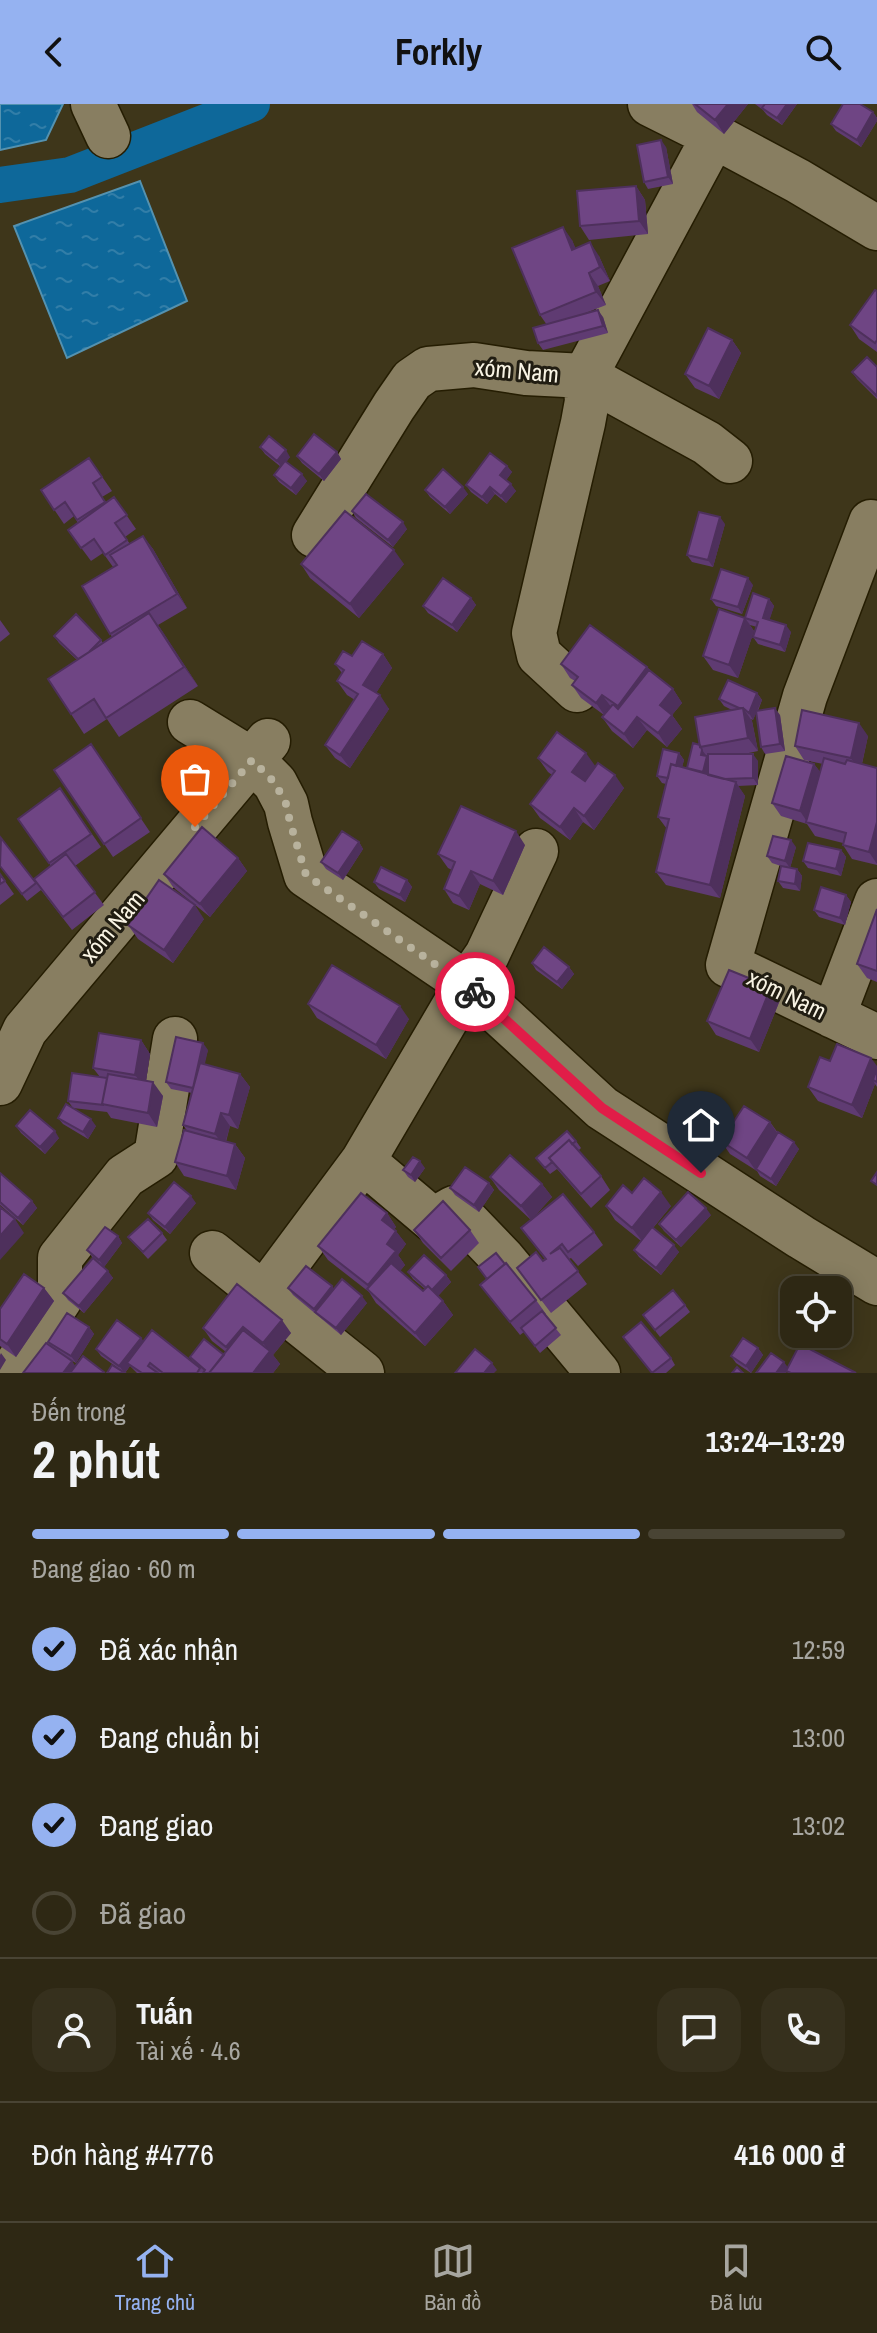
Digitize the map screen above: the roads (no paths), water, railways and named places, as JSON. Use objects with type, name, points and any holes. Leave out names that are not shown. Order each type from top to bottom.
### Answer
[{"type":"lane","points":[[650,104],[798,181],[877,228]]},
{"type":"lane","name":"xóm Nam","points":[[314,535],[394,406],[412,380],[428,369],[474,365],[526,373],[585,376],[714,136]]},
{"type":"lane","points":[[585,376],[707,443],[730,461]]},
{"type":"lane","points":[[577,690],[539,655],[534,633],[583,423],[587,401],[585,376]]},
{"type":"lane","name":"xóm Nam","points":[[871,522],[805,696],[728,965],[877,1037]]},
{"type":"lane","points":[[190,722],[260,750],[286,804],[306,875],[467,984],[602,1108],[877,1283]]},
{"type":"lane","name":"xóm Nam","points":[[0,1083],[12,1023],[260,750]]},
{"type":"lane","points":[[264,1294],[363,1161],[487,955],[536,851]]},
{"type":"lane","points":[[833,1016],[877,901]]},
{"type":"lane","points":[[11,1373],[60,1299],[60,1258],[125,1176],[156,1156],[175,1039]]},
{"type":"lane","points":[[363,1161],[433,1220],[454,1208],[503,1259],[598,1373]]},
{"type":"lane","points":[[212,1253],[362,1373]]},
{"type":"water","points":[[0,104],[63,104],[46,140],[0,150]]},
{"type":"water","points":[[140,181],[187,301],[67,358],[14,226]]},
{"type":"waterway","points":[[0,185],[70,175],[252,104]]}]
